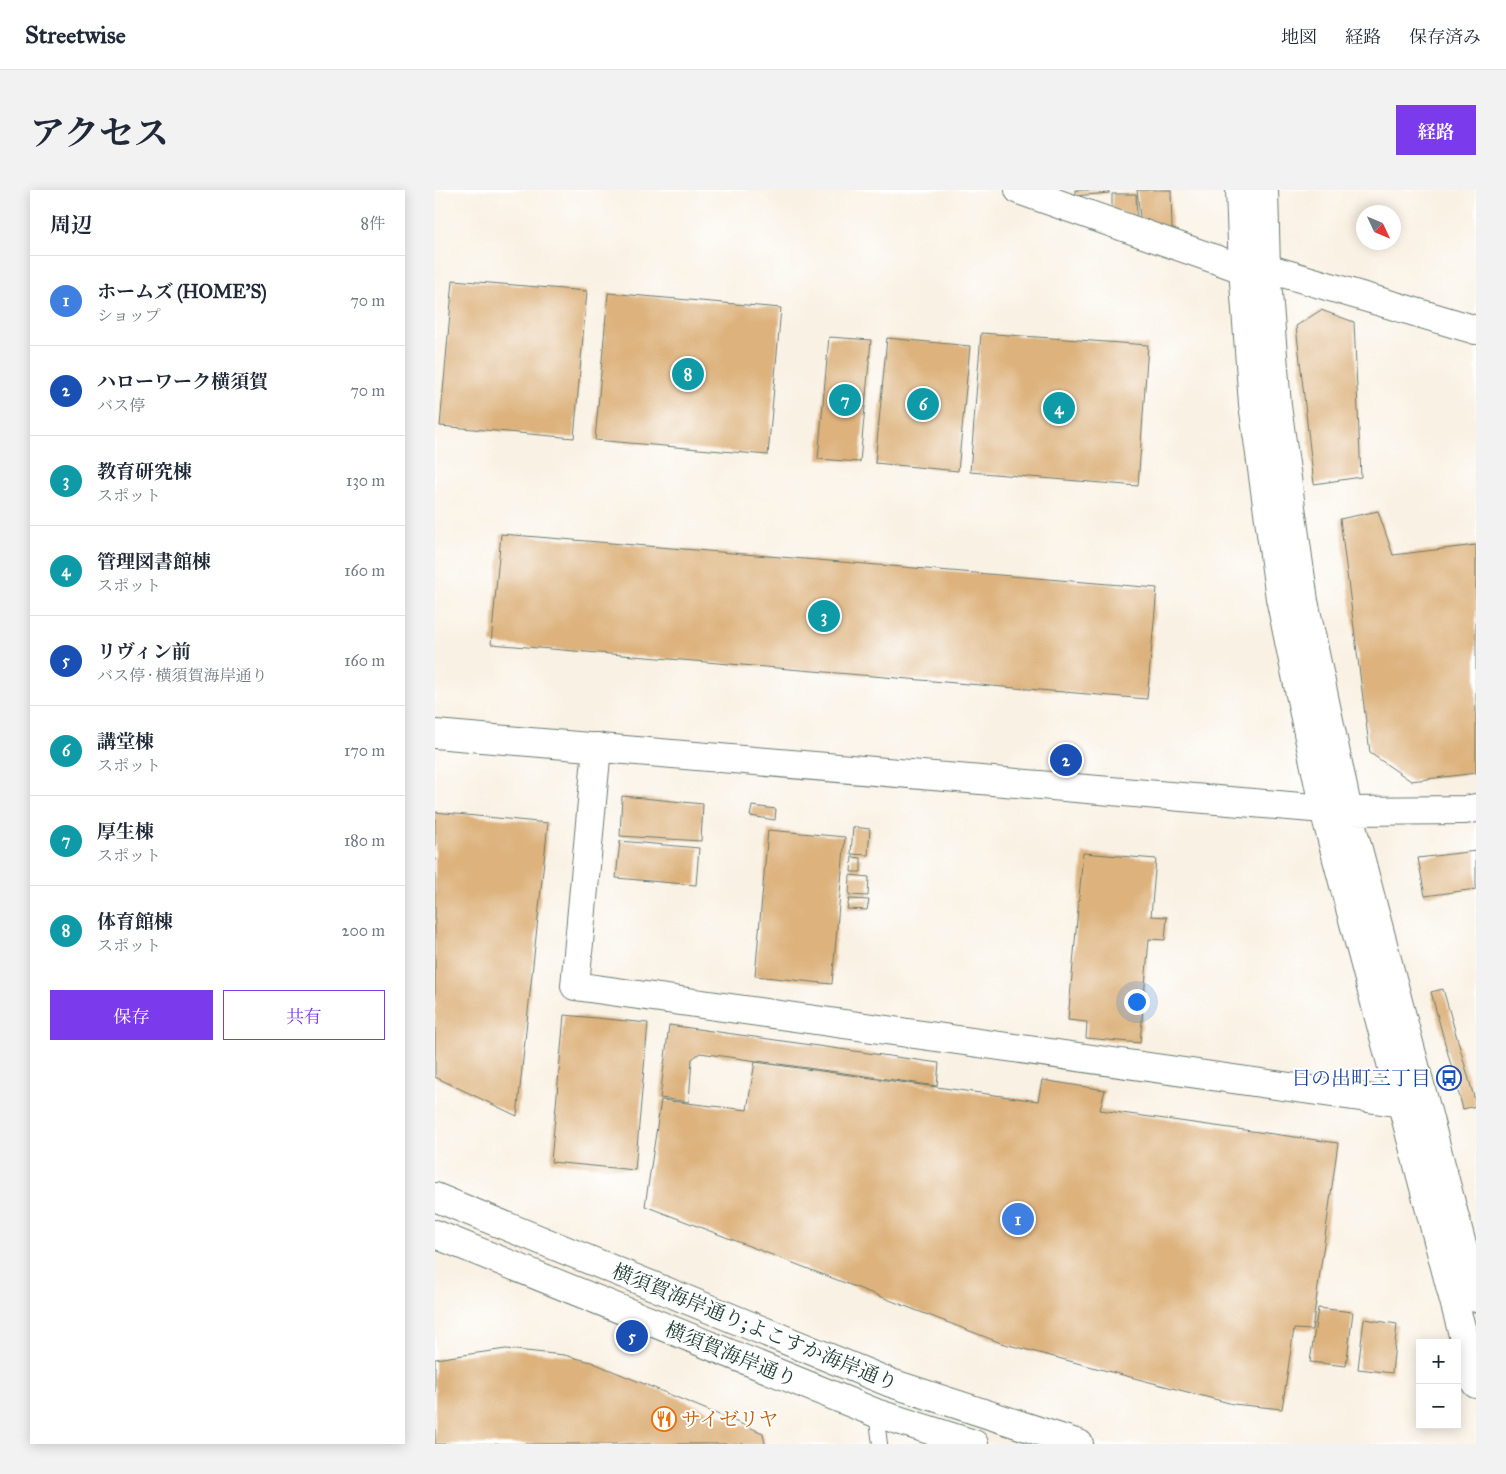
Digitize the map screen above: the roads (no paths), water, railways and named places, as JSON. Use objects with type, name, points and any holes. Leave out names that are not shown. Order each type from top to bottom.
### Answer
[{"type":"street","points":[[1240,190],[1277,406],[1336,810],[1414,1105],[1476,1384]]},
{"type":"street","points":[[1254,268],[1264,190]]},
{"type":"street","points":[[1032,192],[1254,268],[1476,330]]},
{"type":"street","points":[[435,734],[1336,810],[1465,810],[1476,808]]},
{"type":"street","points":[[597,747],[575,986],[1414,1105]]},
{"type":"street","points":[[1414,1105],[1476,1298]]},
{"type":"street","name":"横須賀海岸通り;よこすか海岸通り","points":[[435,1197],[891,1383],[1079,1444]]},
{"type":"street","name":"横須賀海岸通り","points":[[435,1234],[876,1413],[974,1444]]},
{"type":"lane","points":[[876,1413],[881,1444]]},
{"type":"place","name":"体育館棟","points":[[688,374]]},
{"type":"place","name":"厚生棟","points":[[845,400]]},
{"type":"place","name":"講堂棟","points":[[923,404]]},
{"type":"place","name":"管理図書館棟","points":[[1059,408]]},
{"type":"place","name":"教育研究棟","points":[[824,616]]},
{"type":"place","name":"ハローワーク横須賀","points":[[1066,760]]},
{"type":"place","name":"日の出町三丁目","points":[[1449,1078]]},
{"type":"place","name":"ホームズ (HOME'S)","points":[[1018,1219]]},
{"type":"place","name":"リヴィン前","points":[[632,1336]]},
{"type":"place","name":"サイゼリヤ","points":[[664,1419]]}]
